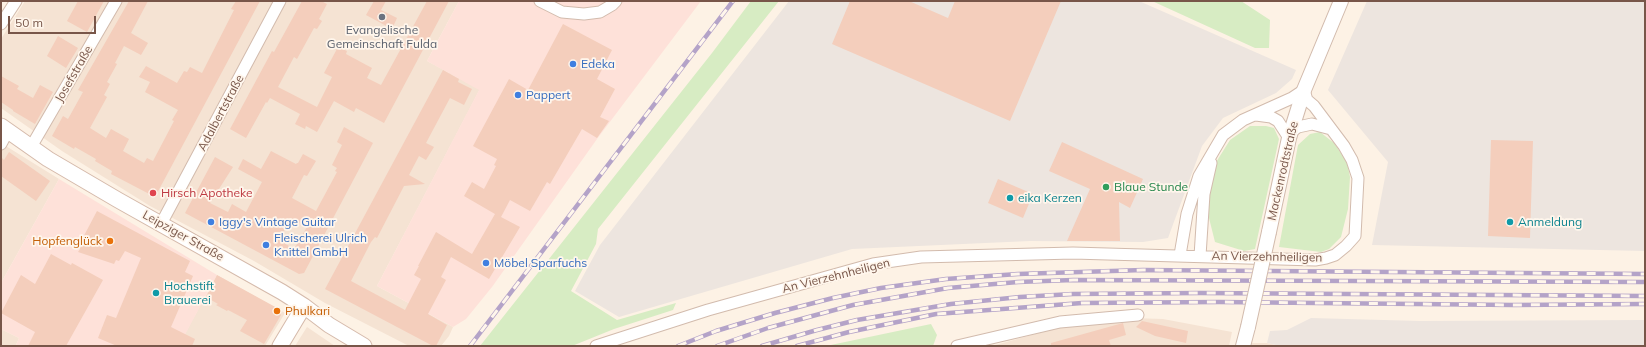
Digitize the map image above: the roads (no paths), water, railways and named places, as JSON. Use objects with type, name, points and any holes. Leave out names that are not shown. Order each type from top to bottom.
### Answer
[{"type":"main road","name":"Leipziger Straße","points":[[3,134],[31,147],[111,196],[304,306],[329,325],[364,346]]},
{"type":"main road","points":[[280,346],[304,306]]},
{"type":"street","points":[[1,24],[16,1]]},
{"type":"street","name":"Josefstraße","points":[[31,147],[116,1]]},
{"type":"street","name":"Adalbertstraße","points":[[161,224],[280,1]]},
{"type":"street","points":[[540,1],[562,12],[584,14],[600,12],[616,1]]},
{"type":"street","name":"Mackenrodtstraße","points":[[1243,346],[1290,135],[1304,90],[1341,1]]},
{"type":"street","name":"An Vierzehnheiligen","points":[[596,346],[708,310],[880,263],[921,257],[1073,253],[1315,260],[1335,255],[1355,236],[1358,178],[1352,160],[1331,128],[1314,106],[1307,100],[1304,90],[1292,98],[1243,120],[1223,136],[1199,176],[1187,214],[1180,255]]},
{"type":"street","points":[[1255,115],[1271,117],[1278,121],[1290,135],[1298,127],[1312,124],[1331,128]]},
{"type":"street","name":"An Vierzehnheiligen","points":[[1200,256],[1204,194],[1213,152]]},
{"type":"street","points":[[957,346],[1060,322],[1138,315]]},
{"type":"railway","points":[[470,346],[733,1]]},
{"type":"railway","points":[[678,346],[716,331],[775,313],[833,298],[881,288],[946,279],[1018,274],[1143,270],[1645,274]]},
{"type":"railway","points":[[717,346],[768,328],[853,305],[948,288],[1018,282],[1073,280],[1645,282]]},
{"type":"railway","points":[[762,346],[857,320],[951,304],[1020,297],[1073,294],[1200,293],[1645,296]]},
{"type":"railway","points":[[797,346],[849,332],[936,314],[1082,303],[1219,302],[1514,305],[1645,304]]},
{"type":"place","name":"Evangelische Gemeinschaft Fulda","points":[[382,17]]},
{"type":"place","name":"Edeka","points":[[573,64]]},
{"type":"place","name":"Pappert","points":[[518,95]]},
{"type":"place","name":"Blaue Stunde","points":[[1106,187]]},
{"type":"place","name":"Hirsch Apotheke","points":[[153,193]]},
{"type":"place","name":"eika Kerzen","points":[[1010,198]]},
{"type":"place","name":"Iggy's Vintage Guitar","points":[[211,222]]},
{"type":"place","name":"Anmeldung","points":[[1510,222]]},
{"type":"place","name":"Hopfenglück","points":[[110,241]]},
{"type":"place","name":"Fleischerei Ulrich Knittel GmbH","points":[[266,245]]},
{"type":"place","name":"Möbel Sparfuchs","points":[[486,263]]},
{"type":"place","name":"Hochstift Brauerei","points":[[156,293]]},
{"type":"place","name":"Phulkari","points":[[277,311]]}]
